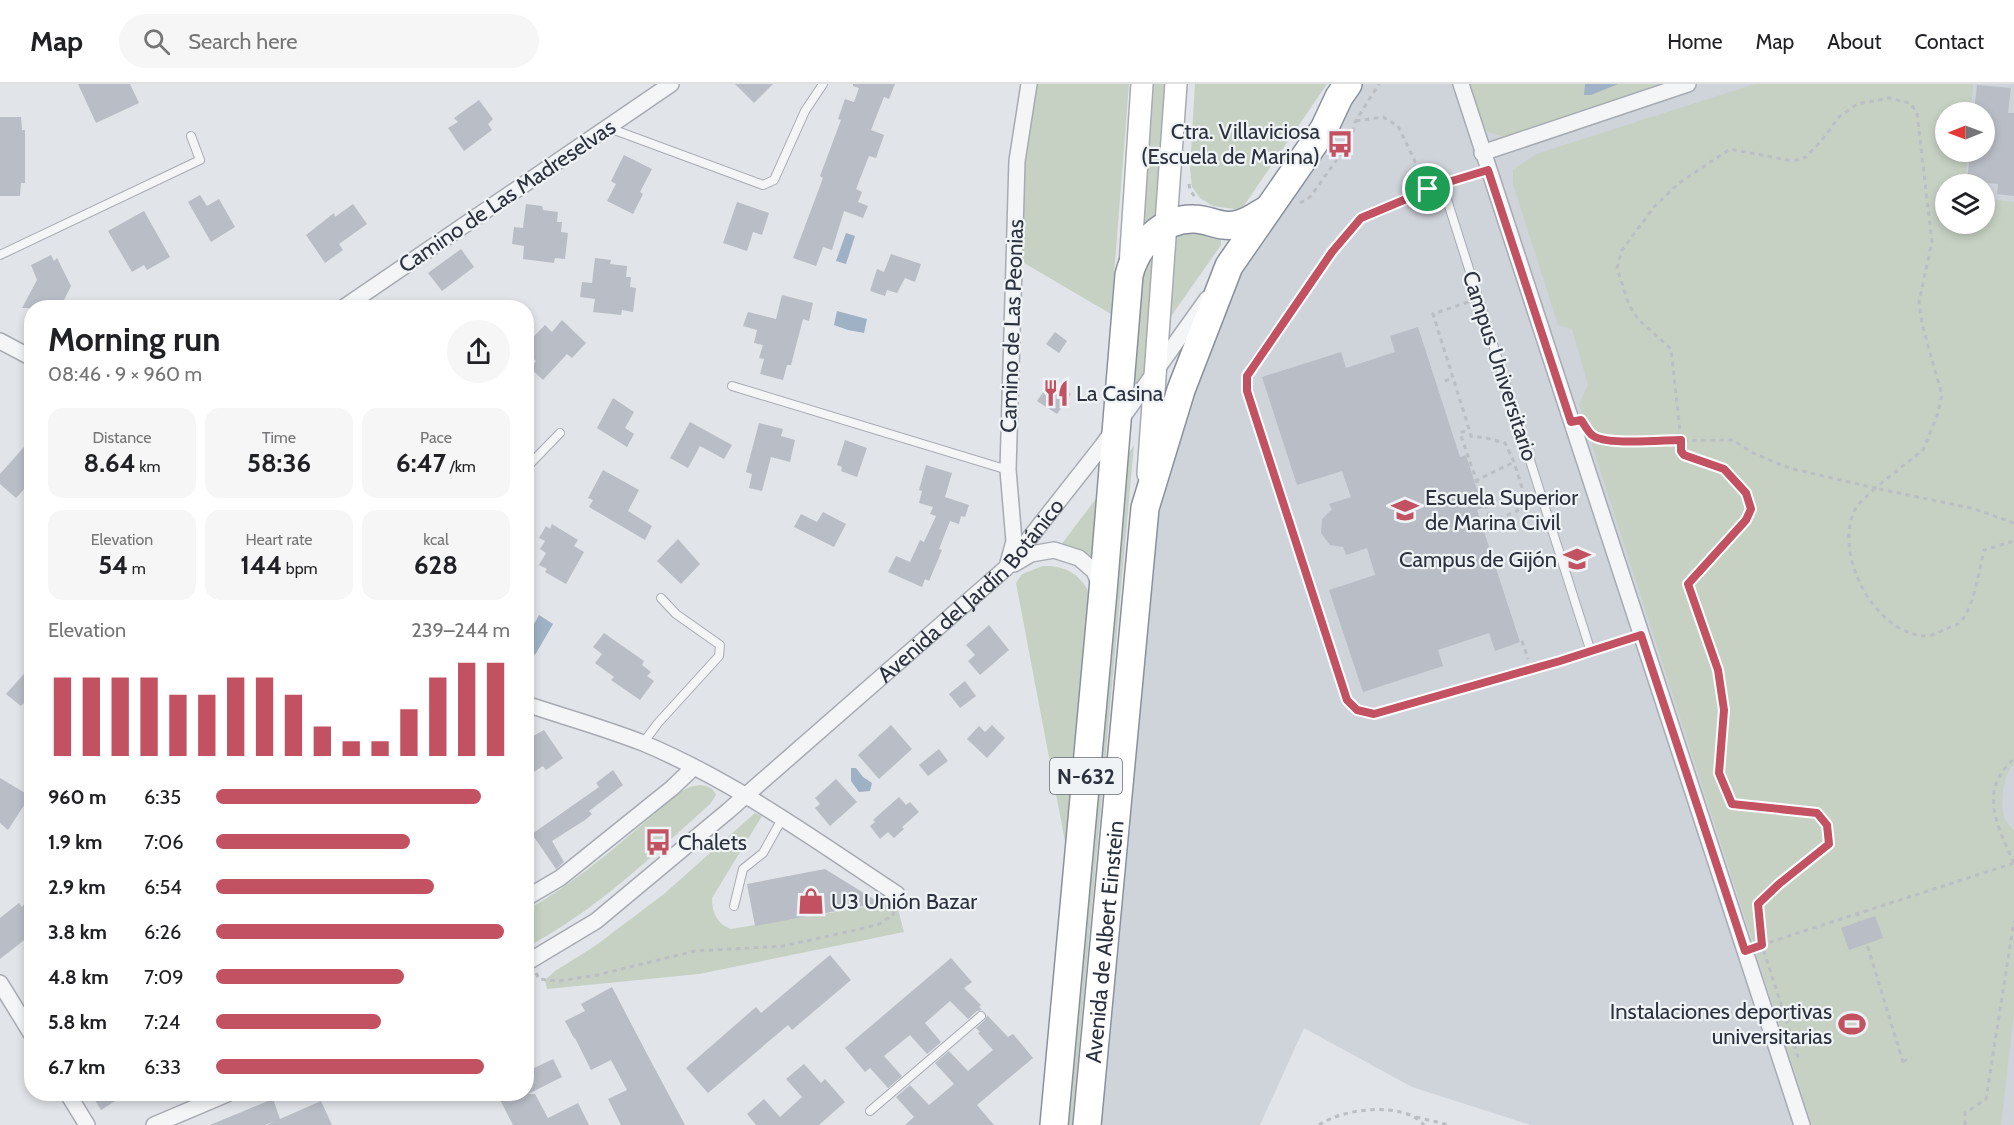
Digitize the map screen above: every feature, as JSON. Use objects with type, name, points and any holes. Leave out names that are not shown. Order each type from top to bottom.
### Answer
[{"type":"highway","name":"Avenida del Jardín Botánico","points":[[1229,266],[1324,129],[1339,97],[1348,84]]},
{"type":"highway","name":"Avenida del Jardín Botánico","points":[[1324,129],[1350,103],[1363,84]]},
{"type":"highway","name":"N-632","points":[[1116,427],[1129,275],[1133,260],[1146,240],[1165,226],[1197,211],[1215,225],[1240,224],[1270,207]]},
{"type":"highway","name":"Avenida de Albert Einstein","points":[[1087,1125],[1145,508],[1181,390],[1229,266]]},
{"type":"highway","name":"Avenida de Albert Einstein","points":[[1054,1125],[1116,427]]},
{"type":"street","name":"Camino de Las Madreselvas","points":[[355,300],[671,84]]},
{"type":"street","name":"Camino de Las Peonias","points":[[1006,568],[1014,541],[1008,470],[1017,161],[1029,84]]},
{"type":"street","points":[[1129,275],[1142,84]]},
{"type":"street","name":"Avenida de Albert Einstein","points":[[1145,508],[1165,226],[1179,178],[1176,84]]},
{"type":"street","points":[[1461,84],[1802,1125]]},
{"type":"street","points":[[1482,153],[1688,84]]},
{"type":"street","points":[[1179,178],[1182,203],[1197,211]]},
{"type":"street","name":"Avenida del Jardín Botánico","points":[[534,959],[596,921],[746,795],[1006,568],[1070,490],[1156,372],[1229,266]]},
{"type":"street","points":[[0,341],[24,354]]},
{"type":"street","points":[[1006,568],[1031,554],[1054,550],[1079,558],[1094,571],[1103,591]]},
{"type":"street","points":[[534,707],[642,743],[746,795],[897,894]]},
{"type":"street","points":[[534,893],[560,878],[672,788],[693,768]]},
{"type":"street","points":[[0,983],[24,1022]]},
{"type":"street","points":[[72,1101],[87,1125]]},
{"type":"street","points":[[154,1125],[211,1101]]},
{"type":"lane","points":[[608,127],[763,185],[774,180],[805,111],[823,84]]},
{"type":"lane","points":[[0,255],[200,160],[191,136]]},
{"type":"lane","points":[[1488,170],[1428,189],[1361,218],[1332,252],[1247,376],[1247,391],[1347,700],[1357,710],[1374,714],[1641,635]]},
{"type":"lane","name":"Campus Universitario","points":[[1442,184],[1591,651]]},
{"type":"lane","points":[[732,386],[1008,470]]},
{"type":"lane","points":[[534,460],[561,433]]},
{"type":"lane","points":[[642,743],[719,656],[720,645],[676,614],[661,598]]},
{"type":"lane","points":[[734,906],[743,869],[763,853],[782,819]]},
{"type":"lane","points":[[870,1111],[981,1016]]},
{"type":"path","points":[[1297,204],[1310,197],[1351,140],[1355,122],[1379,84]]},
{"type":"path","points":[[1802,1069],[1762,945],[1758,904],[1829,844],[1827,825],[1817,813],[1732,804],[1719,773],[1724,710],[1718,670],[1688,584],[1746,520],[1751,509],[1746,493],[1724,469],[1684,455],[1681,451],[1671,349],[1638,319],[1629,305],[1617,268],[1622,250],[1654,207],[1679,183],[1730,148],[1792,161],[1806,157],[1839,117],[1857,104],[1889,98],[1910,103],[1917,113],[1932,242],[1919,302],[1922,324],[1942,395],[1937,416],[1923,450],[1875,488],[1854,510],[1848,535],[1849,554],[1858,579],[1872,604],[1892,624],[1910,633],[1927,637],[1959,623],[1967,613],[1984,550],[2014,541]]},
{"type":"path","points":[[1324,129],[1383,117],[1398,126],[1428,189]]},
{"type":"path","points":[[1179,178],[1190,190],[1197,211]]},
{"type":"path","points":[[1469,429],[1460,433],[1491,522],[1517,511],[1524,494],[1514,462],[1505,443],[1471,436],[1469,429],[1433,314],[1478,299]]},
{"type":"path","points":[[1445,381],[1453,378]]},
{"type":"path","points":[[1571,422],[1581,420],[1592,435],[1606,440],[1733,440],[1753,453],[1789,468],[1975,509],[2014,523]]},
{"type":"path","points":[[1476,481],[1514,462]]},
{"type":"path","points":[[1522,641],[1524,648]]},
{"type":"path","points":[[1745,951],[1857,912],[2014,863],[1993,815],[1994,790],[2004,768],[2014,759]]},
{"type":"path","points":[[534,972],[539,979],[559,981],[597,975],[695,951],[783,946],[879,924],[893,915],[897,894]]},
{"type":"path","points":[[1857,912],[1904,1063],[1912,1058]]},
{"type":"path","points":[[1965,1125],[1965,1113],[1986,1099],[2014,921]]},
{"type":"path","points":[[1865,965],[1872,963]]},
{"type":"path","points":[[1884,1000],[1891,998]]},
{"type":"path","points":[[1900,1050],[1907,1048]]},
{"type":"path","points":[[1319,1125],[1326,1120],[1365,1109],[1414,1116],[1449,1125]]},
{"type":"path","points":[[1414,1116],[1424,1125]]},
{"type":"shaded area","name":"Campus de Gijón","points":[[1363,84],[2014,84],[2014,1125],[1531,1125],[1412,1087],[1304,1028],[1260,1125],[1087,1125],[1145,508],[1229,266]]},
{"type":"green space","points":[[1035,84],[1129,84],[1111,314],[1019,260],[1021,172]]},
{"type":"green space","points":[[1142,84],[1176,84],[1156,372],[1116,427]]},
{"type":"green space","points":[[1195,84],[1327,84],[1241,210],[1213,206],[1200,198],[1192,187],[1190,169]]},
{"type":"green space","points":[[1461,84],[1688,84],[1518,141],[1488,132],[1470,115]]},
{"type":"green space","points":[[1755,84],[1973,84],[1972,102],[1935,102],[1935,162],[1967,162],[1966,174],[1935,174],[1935,234],[1995,234],[1995,200],[2014,202],[2014,764],[2005,782],[2002,806],[2007,823],[2014,830],[2014,1012],[2001,1125],[1812,1125],[1579,405],[1588,385],[1572,329],[1558,325],[1513,184],[1513,170],[1536,154]]},
{"type":"green space","points":[[1173,228],[1221,233],[1221,245],[1167,322]]},
{"type":"green space","points":[[1134,445],[1072,1125],[1064,1125],[1125,459]]},
{"type":"green space","points":[[1104,488],[1097,564],[1061,545]]},
{"type":"green space","points":[[1043,566],[1058,567],[1071,572],[1082,581],[1090,594],[1067,852],[1016,583],[1022,574]]},
{"type":"green space","points":[[700,785],[710,787],[716,795],[710,804],[645,863],[601,899],[534,943],[534,906],[567,885],[678,793]]},
{"type":"green space","points":[[755,813],[762,816],[712,898],[714,913],[722,924],[731,929],[896,902],[904,932],[699,974],[547,989],[545,980],[555,971],[595,946],[664,894]]},
{"type":"water","points":[[1585,84],[1618,84],[1591,95],[1584,95]]},
{"type":"water","points":[[846,233],[855,236],[846,264],[836,261]]},
{"type":"water","points":[[837,311],[867,319],[864,333],[834,325]]},
{"type":"water","points":[[539,615],[553,624],[535,655],[534,654],[534,624]]},
{"type":"water","points":[[851,768],[856,768],[872,783],[870,791],[859,792],[851,781]]},
{"type":"building","points":[[78,84],[130,84],[139,103],[96,123]]},
{"type":"building","points":[[735,84],[773,84],[754,103]]},
{"type":"building","points":[[853,84],[895,84],[889,99],[884,97],[871,130],[884,135],[876,158],[869,156],[856,189],[862,192],[858,202],[868,206],[863,218],[844,211],[832,250],[823,247],[816,266],[793,258],[823,178],[820,176],[841,120],[838,119],[845,99],[854,102],[859,88]]},
{"type":"building","points":[[1977,85],[2011,88],[2008,113],[2014,113],[2014,196],[1997,194],[1998,184],[1995,184],[1995,174],[1968,174],[1969,162],[1995,162],[1995,102],[1975,102]]},
{"type":"building","points":[[479,100],[493,119],[488,124],[492,130],[464,151],[448,128],[458,122],[454,118]]},
{"type":"building","points":[[0,117],[21,117],[22,130],[25,130],[25,183],[21,183],[20,196],[0,196]]},
{"type":"building","points":[[624,155],[652,169],[640,192],[643,194],[633,214],[607,201],[616,184],[611,181]]},
{"type":"building","points":[[200,195],[207,206],[219,199],[235,227],[211,242],[188,202]]},
{"type":"building","points":[[737,202],[769,213],[762,235],[753,232],[747,251],[723,243]]},
{"type":"building","points":[[353,204],[367,224],[339,244],[343,250],[325,263],[306,235],[334,213],[335,217]]},
{"type":"building","points":[[526,204],[542,206],[543,210],[558,212],[557,222],[562,222],[561,232],[568,233],[565,259],[555,258],[554,263],[523,259],[524,246],[512,244],[514,227],[523,228]]},
{"type":"building","points":[[144,211],[170,257],[147,270],[144,265],[132,272],[108,231]]},
{"type":"building","points":[[461,249],[474,267],[442,291],[428,273]]},
{"type":"building","points":[[891,254],[921,264],[915,282],[905,278],[897,293],[887,290],[885,296],[870,291],[877,269],[884,272]]},
{"type":"building","points":[[51,255],[54,261],[57,258],[71,286],[64,300],[26,300],[37,280],[31,265]]},
{"type":"building","points":[[595,258],[611,260],[610,264],[627,266],[626,277],[631,277],[630,287],[636,288],[633,312],[622,310],[621,315],[593,312],[595,299],[580,297],[582,282],[592,283]]},
{"type":"building","points":[[782,295],[813,303],[809,321],[803,319],[791,365],[787,365],[783,380],[760,374],[764,359],[759,358],[763,345],[754,343],[757,330],[743,326],[748,312],[776,319]]},
{"type":"building","points":[[562,320],[586,343],[572,358],[567,354],[543,380],[534,372],[536,361],[534,359],[534,336],[545,325],[552,332]]},
{"type":"building","name":"Escuela Superior de Marina Civil","points":[[1418,327],[1460,457],[1466,455],[1483,508],[1477,510],[1520,642],[1495,651],[1489,633],[1438,650],[1443,666],[1363,692],[1329,590],[1375,575],[1367,548],[1346,555],[1343,547],[1330,545],[1321,533],[1322,519],[1332,509],[1329,504],[1351,497],[1342,471],[1297,485],[1262,377],[1341,352],[1346,368],[1395,352],[1390,336]]},
{"type":"building","points":[[1055,332],[1067,341],[1059,353],[1046,344]]},
{"type":"building","points":[[1051,381],[1071,394],[1057,414],[1037,401]]},
{"type":"building","points":[[613,398],[634,412],[625,428],[634,434],[627,447],[597,428]]},
{"type":"building","points":[[690,422],[732,445],[724,459],[700,446],[688,468],[670,458]]},
{"type":"building","points":[[759,423],[783,429],[781,436],[795,440],[790,462],[771,457],[762,491],[749,488],[752,474],[746,472]]},
{"type":"building","points":[[845,440],[867,448],[857,477],[841,471],[842,467],[837,465]]},
{"type":"building","points":[[24,447],[24,489],[16,498],[0,484],[0,474]]},
{"type":"building","points":[[926,465],[952,473],[945,497],[969,505],[965,517],[961,516],[959,524],[950,521],[939,549],[942,550],[929,581],[925,579],[922,587],[888,572],[896,556],[910,562],[920,540],[924,542],[936,516],[930,514],[933,507],[919,503],[922,491],[919,490]]},
{"type":"building","points":[[603,470],[639,490],[628,511],[652,526],[645,540],[589,507],[593,500],[588,498]]},
{"type":"building","points":[[823,512],[846,524],[834,547],[794,527],[801,514],[817,522]]},
{"type":"building","points":[[552,524],[578,540],[574,546],[584,552],[566,584],[545,572],[547,569],[539,565],[546,553],[540,549],[545,541],[539,538],[546,526],[550,529]]},
{"type":"building","points":[[678,539],[700,564],[681,584],[657,561]]},
{"type":"building","points":[[989,625],[1009,650],[980,675],[968,661],[975,655],[966,645]]},
{"type":"building","points":[[604,633],[644,661],[642,665],[651,672],[647,676],[654,681],[640,700],[611,680],[614,677],[595,663],[602,654],[593,647]]},
{"type":"building","points":[[24,674],[24,703],[21,706],[6,694]]},
{"type":"building","points":[[965,681],[976,696],[960,708],[949,694]]},
{"type":"building","points":[[891,725],[912,749],[879,779],[858,755]]},
{"type":"building","points":[[992,725],[1005,738],[987,758],[967,739],[979,726],[985,732]]},
{"type":"building","points":[[544,730],[563,758],[546,770],[543,766],[534,772],[534,736]]},
{"type":"building","points":[[939,749],[948,761],[928,776],[919,765]]},
{"type":"building","points":[[613,770],[623,785],[589,811],[592,814],[585,820],[552,841],[564,862],[556,869],[534,837],[534,833],[599,787],[596,783]]},
{"type":"building","points":[[0,778],[24,792],[24,805],[8,830],[0,823]]},
{"type":"building","points":[[836,779],[857,802],[830,826],[815,808],[820,804],[815,798]]},
{"type":"building","points":[[899,797],[906,805],[910,802],[919,812],[902,827],[904,829],[894,838],[888,832],[880,839],[870,826],[875,822],[873,820]]},
{"type":"building","name":"U3 Unión Bazar","points":[[825,869],[880,903],[755,926],[747,884]]},
{"type":"building","points":[[19,903],[22,907],[24,904],[24,940],[0,959],[0,918]]},
{"type":"building","points":[[1875,916],[1883,938],[1849,950],[1841,928]]},
{"type":"building","points":[[830,955],[851,980],[792,1030],[788,1025],[708,1093],[686,1068],[756,1007],[761,1013]]},
{"type":"building","points":[[951,958],[972,982],[964,988],[981,1005],[979,1007],[982,1010],[977,1011],[968,1019],[950,1001],[925,1023],[941,1042],[927,1054],[910,1035],[884,1056],[902,1076],[888,1088],[870,1068],[865,1072],[845,1048]]},
{"type":"building","points":[[612,987],[685,1125],[621,1125],[608,1099],[627,1090],[611,1060],[591,1070],[565,1021],[585,1011],[581,1004]]},
{"type":"building","points":[[987,1015],[1008,1037],[1013,1034],[1033,1058],[977,1105],[994,1125],[905,1125],[914,1117],[896,1097],[910,1085],[929,1105],[954,1084],[935,1063],[949,1051],[968,1071],[993,1050],[976,1028]]},
{"type":"building","points":[[553,1059],[562,1077],[534,1091],[534,1068]]},
{"type":"building","points":[[804,1064],[821,1083],[825,1079],[845,1102],[819,1125],[756,1125],[747,1114],[764,1099],[780,1117],[802,1097],[786,1079]]},
{"type":"building","points":[[535,1094],[548,1118],[578,1103],[589,1125],[513,1125],[501,1101],[534,1101]]},
{"type":"building","points":[[95,1101],[115,1101],[101,1110]]},
{"type":"building","points":[[268,1101],[274,1101],[280,1119],[321,1101],[332,1125],[267,1125],[275,1121],[265,1125],[210,1125]]},
{"type":"place","name":"Ctra. Villaviciosa (Escuela de Marina)","points":[[1340,144]]},
{"type":"place","name":"La Casina","points":[[1056,393]]},
{"type":"place","name":"Escuela Superior de Marina Civil","points":[[1405,510]]},
{"type":"place","name":"Campus de Gijón","points":[[1577,559]]},
{"type":"place","name":"Chalets","points":[[658,842]]},
{"type":"place","name":"U3 Unión Bazar","points":[[811,901]]},
{"type":"place","name":"Instalaciones deportivas universitarias","points":[[1852,1024]]},
{"type":"route","points":[[1488,170],[1571,422],[1581,420],[1592,435],[1606,440],[1681,440],[1681,451],[1684,455],[1724,469],[1746,493],[1751,509],[1746,520],[1688,584],[1718,670],[1724,710],[1719,773],[1732,804],[1817,813],[1827,825],[1829,844],[1758,904],[1762,945],[1745,951],[1641,635],[1560,661],[1374,714],[1357,710],[1347,700],[1247,391],[1247,376],[1332,252],[1361,218],[1428,189],[1488,170]]}]
